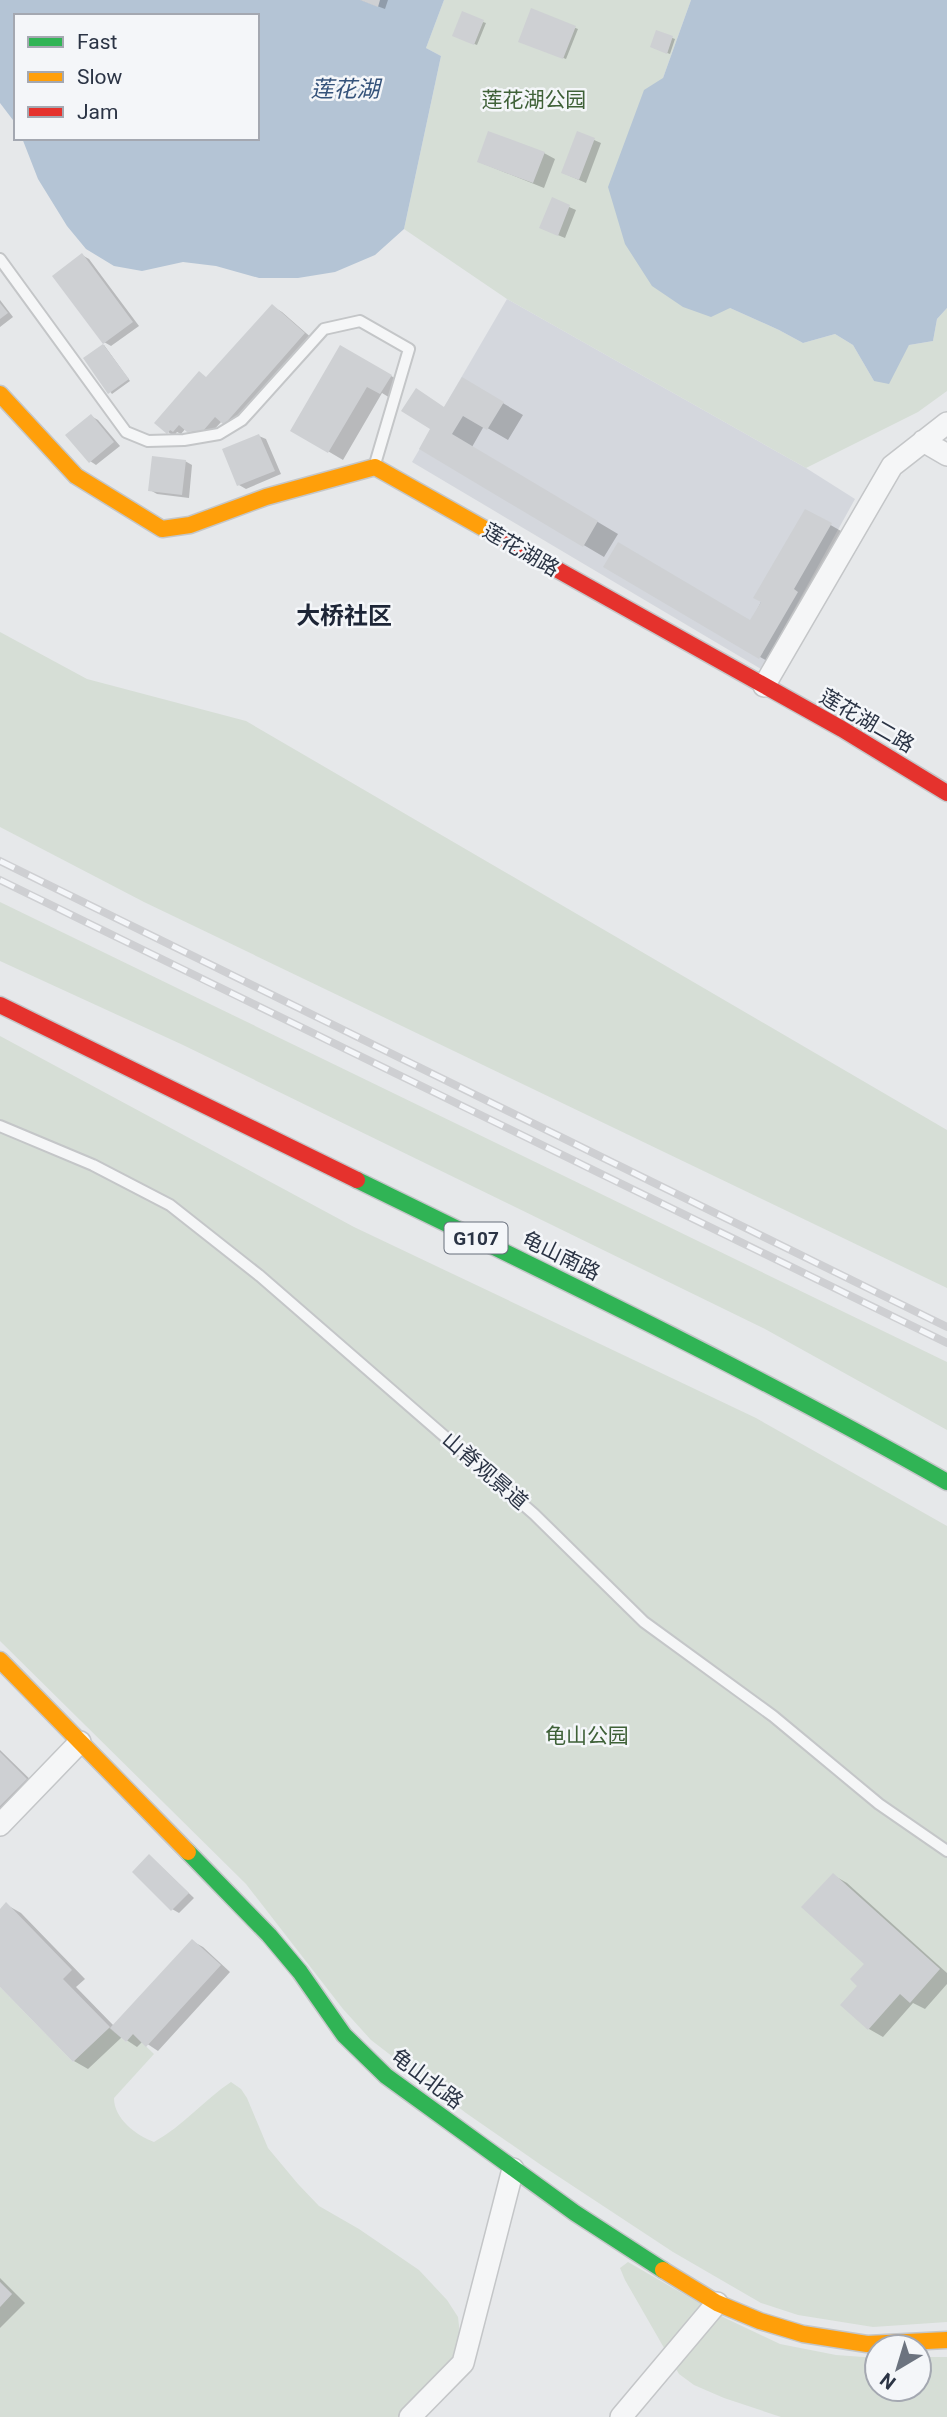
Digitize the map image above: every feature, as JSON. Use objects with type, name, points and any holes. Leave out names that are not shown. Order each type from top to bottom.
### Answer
[{"type":"main road","points":[[0,394],[76,476],[162,529],[190,524],[266,497],[375,467]]},
{"type":"main road","name":"莲花湖路","points":[[375,467],[764,686]]},
{"type":"main road","name":"莲花湖二路","points":[[764,686],[947,793]]},
{"type":"main road","points":[[0,989],[75,1024]]},
{"type":"main road","name":"龟山南路","points":[[0,1005],[688,1342],[843,1423],[947,1482]]},
{"type":"main road","name":"龟山北路","points":[[0,1660],[269,1935],[300,1972],[344,2035],[369,2061],[513,2169],[646,2260],[718,2303],[760,2321],[803,2334],[867,2344],[947,2340]]},
{"type":"street","points":[[764,686],[892,466],[947,423]]},
{"type":"street","points":[[923,441],[947,455]]},
{"type":"street","points":[[0,1825],[80,1742]]},
{"type":"street","points":[[410,2417],[463,2363],[513,2169]]},
{"type":"street","points":[[621,2417],[718,2303]]},
{"type":"lane","points":[[0,259],[126,432],[148,441],[184,440],[219,434],[242,421],[324,328],[360,321],[409,349],[375,467]]},
{"type":"lane","name":"山脊观景道","points":[[0,1126],[93,1165],[170,1205],[260,1276],[523,1505],[643,1622],[773,1716],[879,1804],[947,1851]]},
{"type":"shaded area","points":[[507,299],[806,468],[855,499],[761,669],[412,462]]},
{"type":"green space","name":"莲花湖公园","points":[[444,0],[691,0],[663,78],[730,308],[803,343],[835,334],[853,345],[874,381],[909,345],[933,341],[937,319],[947,308],[947,391],[918,412],[806,468],[507,299],[404,229],[441,56],[426,48]]},
{"type":"green space","points":[[0,632],[87,679],[246,721],[947,1130],[947,1288],[144,902],[0,827]]},
{"type":"green space","points":[[0,902],[947,1362],[947,1430],[765,1329],[183,1045],[0,961]]},
{"type":"green space","name":"龟山公园","points":[[0,1036],[354,1227],[756,1418],[947,1526],[947,2322],[873,2327],[798,2315],[761,2303],[673,2252],[466,2113],[371,2040],[343,2009],[246,1884],[0,1641]]},
{"type":"green space","points":[[0,1987],[73,2062],[109,2028],[126,2042],[133,2034],[154,2054],[114,2098],[118,2113],[127,2125],[154,2142],[231,2082],[241,2089],[268,2148],[319,2206],[359,2229],[419,2270],[447,2300],[458,2317],[461,2344],[454,2363],[401,2417],[0,2417],[0,2307],[12,2294],[0,2282]]},
{"type":"green space","points":[[628,2262],[725,2318],[780,2344],[836,2355],[863,2357],[863,2403],[933,2403],[933,2357],[947,2357],[947,2417],[781,2417],[694,2385],[679,2374],[620,2268]]},
{"type":"water","name":"莲花湖","points":[[0,0],[444,0],[426,48],[441,56],[404,229],[375,255],[335,272],[298,278],[259,278],[216,266],[183,262],[142,271],[114,266],[86,249],[67,226],[38,179],[23,140],[259,140],[259,14],[14,14],[14,121],[0,103]]},
{"type":"water","points":[[691,0],[947,0],[947,308],[937,319],[933,341],[909,345],[889,384],[874,381],[853,345],[835,334],[803,343],[730,308],[711,317],[683,307],[652,286],[625,244],[608,187],[644,90],[663,78]]},
{"type":"building","points":[[360,0],[380,0],[378,7]]},
{"type":"building","points":[[531,8],[576,26],[563,59],[518,42]]},
{"type":"building","points":[[462,11],[484,20],[474,45],[452,36]]},
{"type":"building","points":[[656,30],[673,36],[667,54],[650,47]]},
{"type":"building","points":[[488,131],[545,152],[533,183],[477,162]]},
{"type":"building","points":[[577,131],[595,138],[579,180],[561,173]]},
{"type":"building","points":[[552,197],[570,205],[558,236],[539,228]]},
{"type":"building","points":[[82,253],[133,322],[103,344],[52,276]]},
{"type":"building","points":[[0,303],[8,313],[0,319]]},
{"type":"building","points":[[272,304],[305,333],[224,425],[215,417],[203,431],[187,432],[179,425],[167,434],[154,423],[199,371],[206,377]]},
{"type":"building","points":[[103,344],[129,379],[108,394],[83,358]]},
{"type":"building","points":[[340,345],[392,375],[380,394],[367,387],[328,453],[290,431]]},
{"type":"building","points":[[462,377],[504,402],[487,430],[463,416],[452,434],[598,521],[583,547],[419,449],[430,429],[401,411],[416,388],[444,407]]},
{"type":"building","points":[[91,414],[114,442],[89,463],[65,435]]},
{"type":"building","points":[[259,434],[275,471],[237,486],[222,449]]},
{"type":"building","points":[[152,456],[186,460],[182,495],[148,491]]},
{"type":"building","points":[[805,509],[832,523],[794,589],[798,592],[759,659],[603,567],[618,542],[750,620],[761,602],[753,598]]},
{"type":"building","points":[[0,1752],[27,1779],[0,1806]]},
{"type":"building","points":[[149,1854],[189,1893],[171,1911],[132,1872]]},
{"type":"building","points":[[833,1873],[940,1969],[910,2003],[900,1994],[868,2030],[840,2005],[857,1986],[850,1979],[864,1964],[801,1907]]},
{"type":"building","points":[[6,1902],[72,1970],[63,1979],[110,2027],[73,2062],[0,1987],[0,1909]]},
{"type":"building","points":[[192,1939],[221,1965],[146,2047],[133,2034],[126,2042],[110,2028]]},
{"type":"building","points":[[0,2282],[12,2294],[0,2307]]},
{"type":"railway","points":[[0,861],[947,1327]]},
{"type":"railway","points":[[0,880],[947,1343]]},
{"type":"traffic: fast","points":[[357,1180],[728,1364],[947,1482]]},
{"type":"traffic: fast","points":[[188,1852],[269,1935],[300,1972],[344,2035],[386,2076],[575,2213],[663,2270]]},
{"type":"traffic: slow","points":[[0,394],[76,476],[162,529],[190,525],[266,497],[375,467],[508,542]]},
{"type":"traffic: slow","points":[[0,1660],[188,1852]]},
{"type":"traffic: slow","points":[[663,2270],[717,2303],[760,2321],[803,2334],[867,2344],[947,2340]]},
{"type":"traffic: jam","points":[[508,542],[842,729],[947,793]]},
{"type":"traffic: jam","points":[[0,1005],[357,1180]]},
{"type":"district","name":"大桥社区","points":[[344,616]]}]
